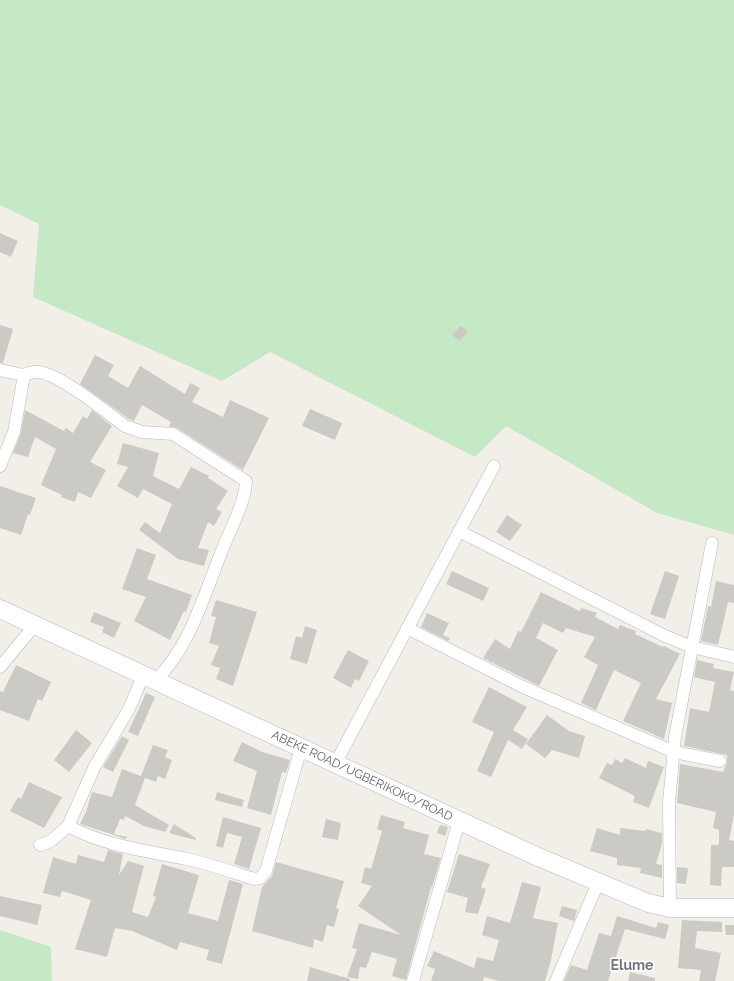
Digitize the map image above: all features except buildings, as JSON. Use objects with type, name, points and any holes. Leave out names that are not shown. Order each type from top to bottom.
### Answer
[{"type":"street","points":[[0,370],[24,375],[32,372],[43,373],[67,385],[124,426],[134,430],[174,435],[246,481],[239,508],[190,630],[174,660],[149,678],[96,766],[68,826],[51,841],[40,845]]},
{"type":"street","points":[[0,466],[8,450],[14,432],[24,375]]},
{"type":"street","points":[[335,764],[494,466]]},
{"type":"street","points":[[459,531],[664,636],[692,647],[734,657]]},
{"type":"street","points":[[670,908],[669,802],[674,752],[712,543]]},
{"type":"street","name":"ABEKE ROAD/UGBERIKOKO/ROAD","points":[[0,609],[459,821],[598,883],[648,903],[670,908],[734,908]]},
{"type":"street","points":[[0,667],[35,625]]},
{"type":"street","points":[[407,628],[523,688],[674,752],[720,761]]},
{"type":"street","points":[[68,826],[79,832],[120,846],[194,861],[254,879],[260,878],[266,871],[301,748]]},
{"type":"street","points":[[413,981],[459,821]]},
{"type":"street","points":[[556,981],[598,883]]},
{"type":"green space","points":[[0,0],[734,0],[734,535],[657,513],[506,426],[475,457],[270,352],[222,381],[33,297],[39,224],[0,205]]},
{"type":"green space","points":[[0,930],[51,947],[52,981],[0,981]]},
{"type":"district","name":"Elume","points":[[632,966]]}]
